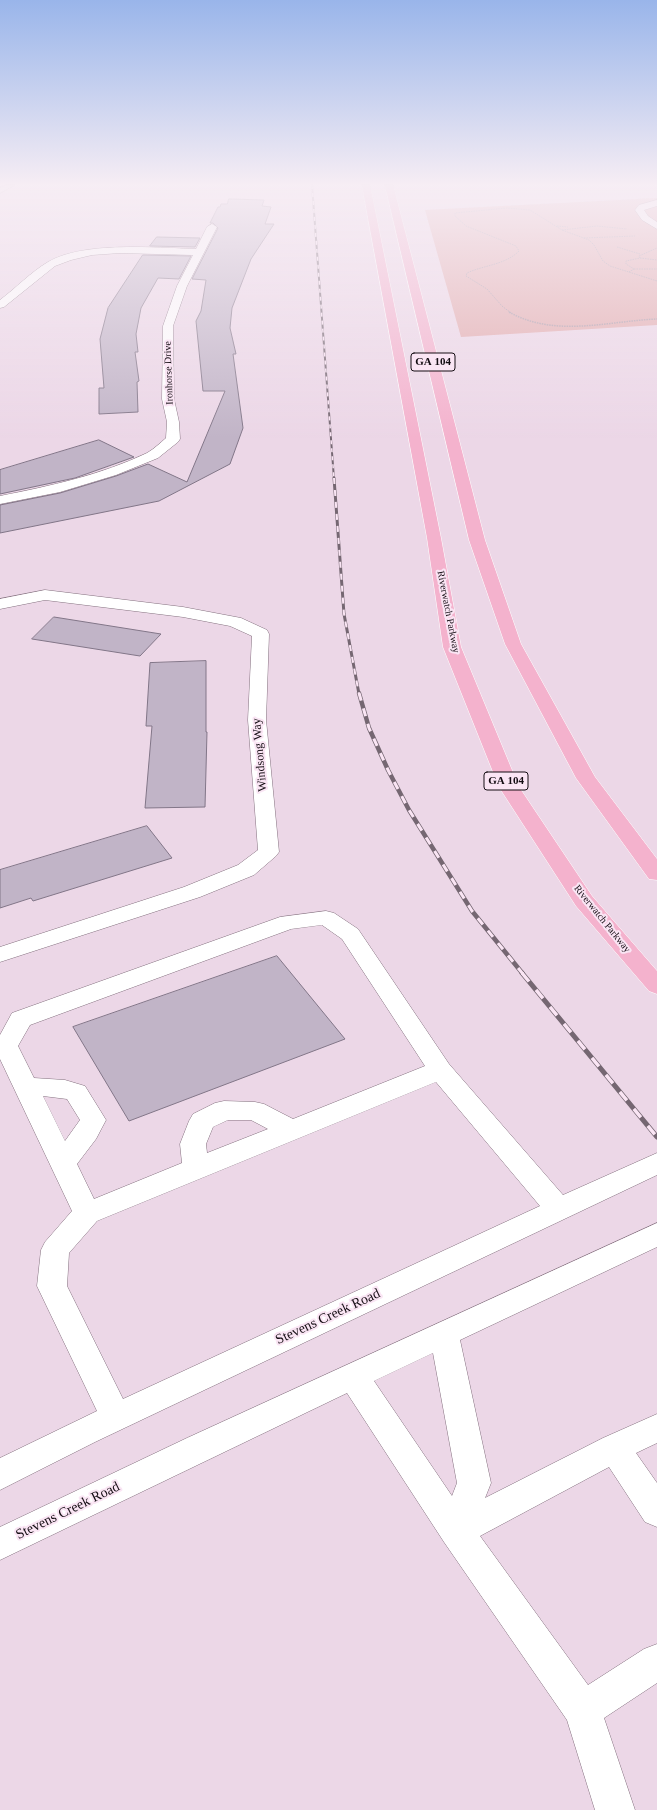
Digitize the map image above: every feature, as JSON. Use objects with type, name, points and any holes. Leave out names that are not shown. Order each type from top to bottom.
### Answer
[{"type":"main road","name":"Riverwatch Parkway","points":[[382,269],[434,538],[452,647],[509,787],[584,901],[657,986]]},
{"type":"main road","name":"GA 104","points":[[410,269],[477,540],[513,644],[586,778],[657,874]]},
{"type":"street","points":[[0,305],[45,269]]},
{"type":"street","name":"Ironhorse Drive","points":[[0,500],[55,489],[111,472],[153,455],[173,439],[173,422],[168,399],[168,326],[182,286],[191,269]]},
{"type":"street","name":"Windsong Way","points":[[0,604],[46,595],[60,596],[183,612],[235,622],[261,634],[256,720],[269,852],[246,870],[192,892],[0,955]]},
{"type":"street","points":[[87,1213],[6,1046],[21,1019],[288,922],[326,918],[350,934],[440,1070],[559,1209]]},
{"type":"street","points":[[116,1417],[52,1286],[54,1250],[87,1213],[440,1070]]},
{"type":"street","points":[[25,1086],[65,1089],[76,1092],[93,1120],[87,1132],[63,1163]]},
{"type":"street","points":[[196,1169],[193,1144],[202,1121],[224,1110],[255,1111],[292,1130]]},
{"type":"street","name":"Stevens Creek Road","points":[[0,1475],[116,1417],[657,1163]]},
{"type":"street","name":"Stevens Creek Road","points":[[0,1544],[198,1448],[657,1234]]},
{"type":"street","points":[[444,1333],[474,1483],[456,1531]]},
{"type":"street","points":[[353,1376],[456,1531],[583,1710],[615,1810]]},
{"type":"street","points":[[456,1531],[614,1448],[657,1428]]},
{"type":"street","points":[[614,1448],[657,1511]]},
{"type":"street","points":[[583,1710],[657,1662]]},
{"type":"path","points":[[472,269],[467,272],[466,276],[488,289],[508,312],[535,325],[559,327],[657,319]]},
{"type":"path","points":[[623,269],[657,281]]},
{"type":"path","points":[[629,272],[633,269]]},
{"type":"shaded area","points":[[442,269],[657,269],[657,325],[461,337]]},
{"type":"building","points":[[133,269],[184,269],[179,279],[158,278],[141,308],[136,334],[138,352],[135,352],[139,381],[137,382],[138,412],[99,414],[99,388],[104,388],[100,339],[108,308]]},
{"type":"building","points":[[197,269],[247,269],[232,308],[230,328],[236,354],[233,354],[243,428],[230,464],[159,501],[0,533],[0,505],[60,493],[116,476],[148,464],[187,482],[225,391],[203,391],[196,321],[201,311],[206,280],[192,279]]},
{"type":"building","points":[[99,440],[134,457],[75,478],[0,494],[0,470]]},
{"type":"building","points":[[54,617],[161,634],[140,656],[32,639]]},
{"type":"building","points":[[206,661],[207,732],[205,807],[145,808],[152,726],[146,726],[150,663]]},
{"type":"building","points":[[147,826],[172,858],[33,901],[31,898],[0,908],[0,870]]},
{"type":"building","points":[[277,956],[345,1039],[129,1121],[73,1027]]},
{"type":"railway","points":[[318,269],[334,479]]},
{"type":"railway","points":[[334,478],[344,614],[359,694]]},
{"type":"railway","points":[[359,693],[369,728],[388,770],[409,810],[472,911],[523,974]]},
{"type":"railway","points":[[522,973],[657,1137]]}]
